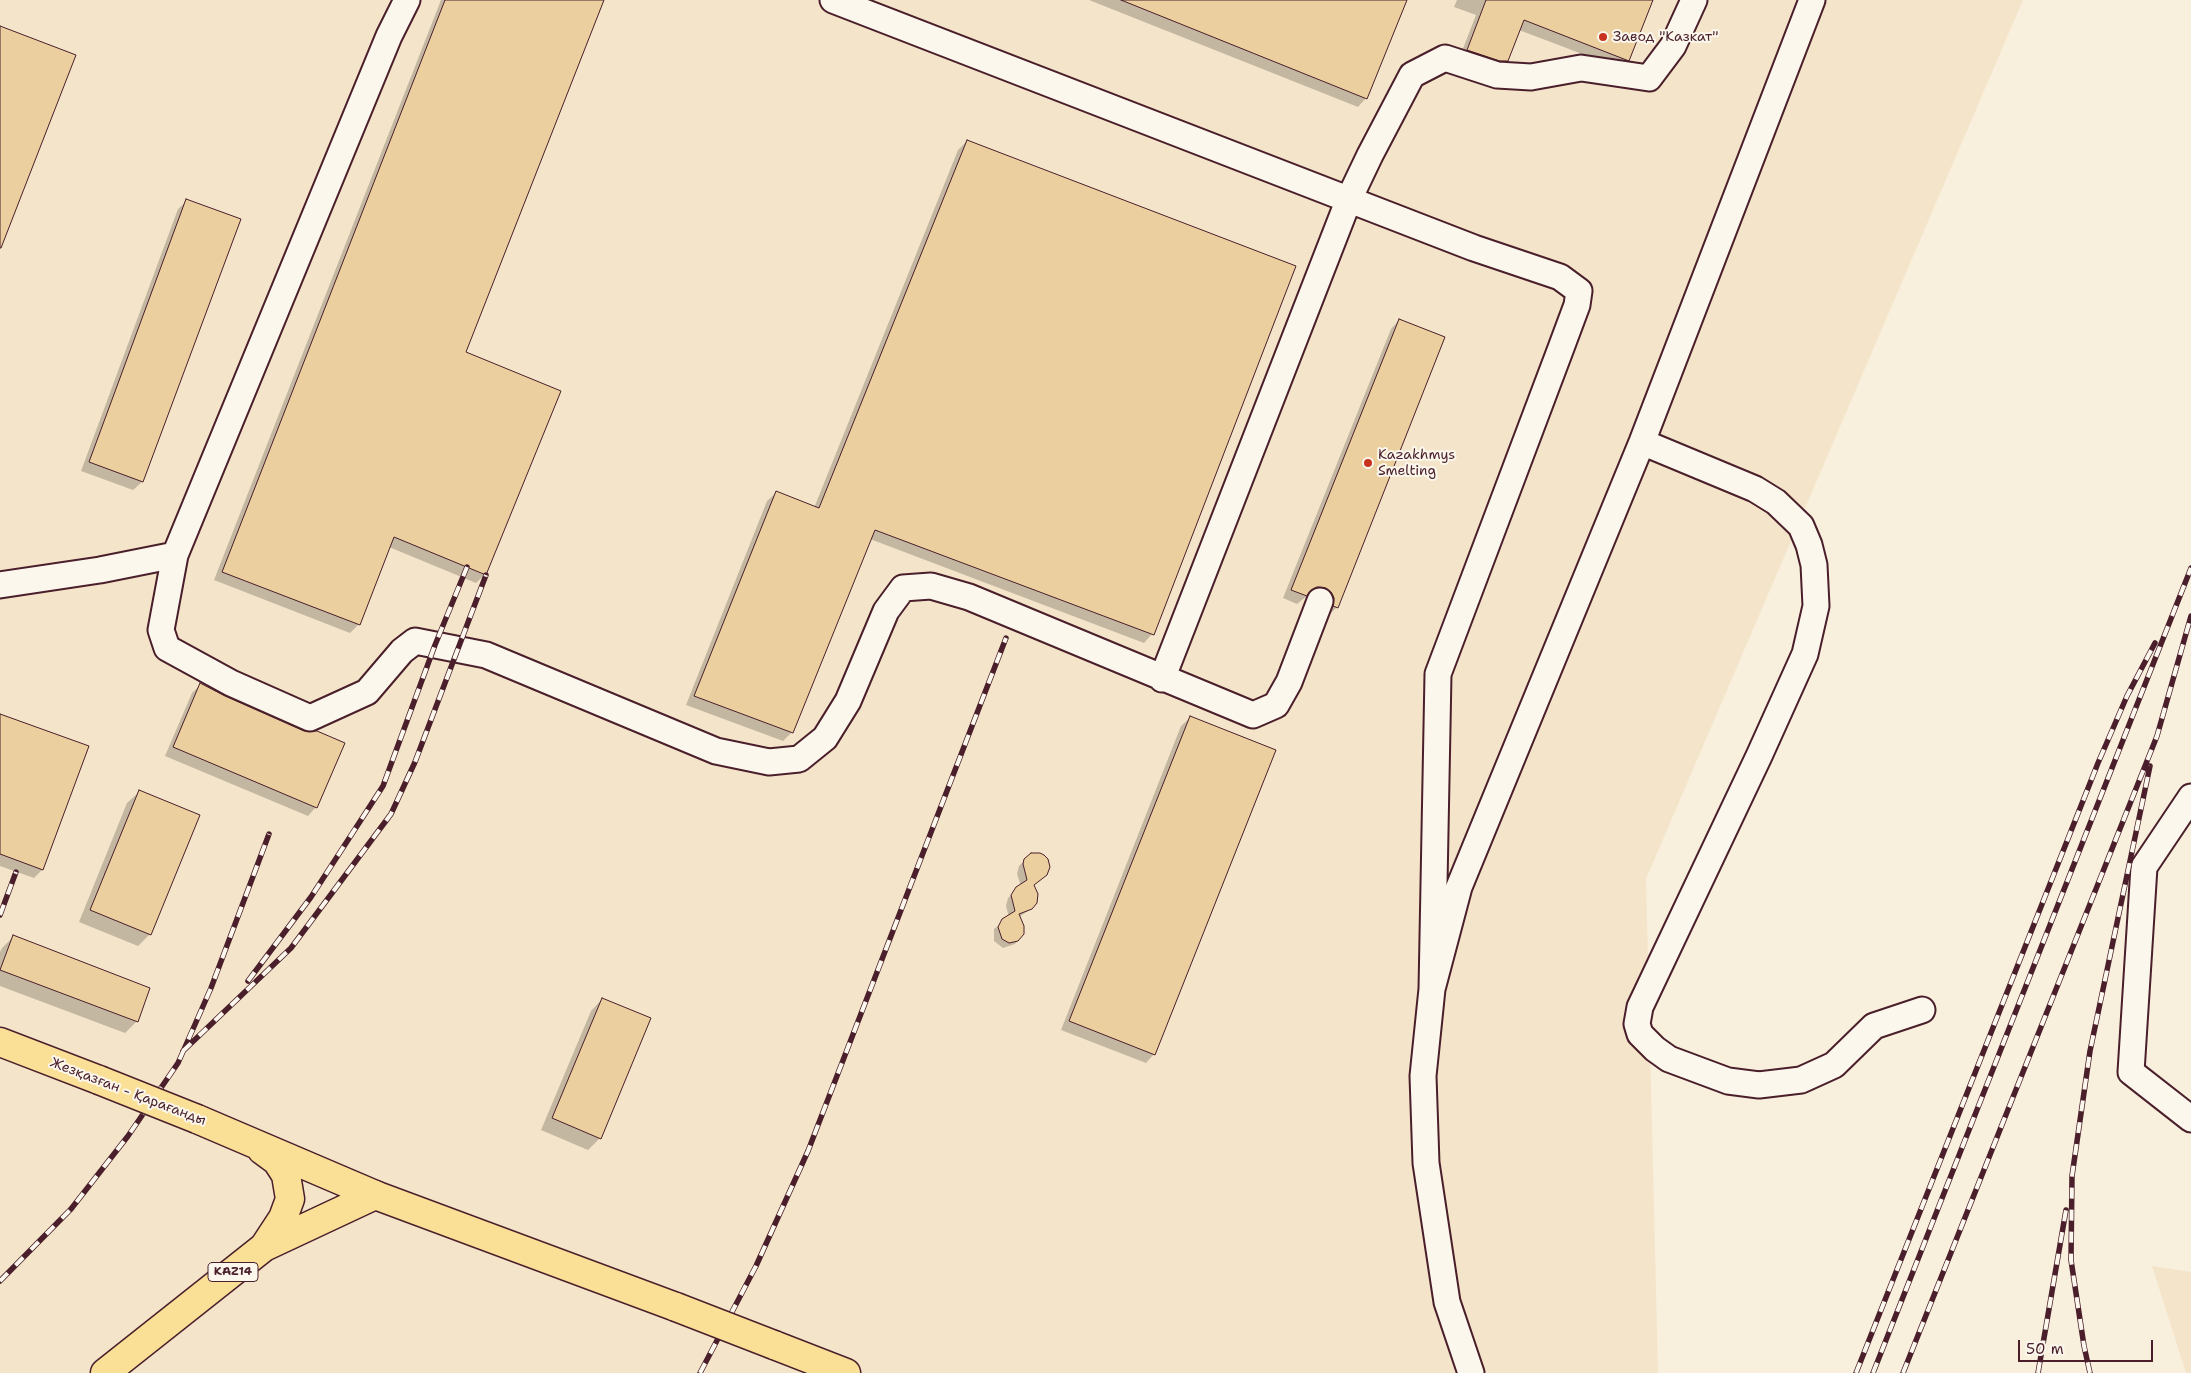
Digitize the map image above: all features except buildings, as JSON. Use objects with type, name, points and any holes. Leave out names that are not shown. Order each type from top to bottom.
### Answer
[{"type":"main road","name":"Жезқазған - Қарағанды","points":[[1,1042],[197,1119],[375,1195]]},
{"type":"main road","name":"Жезқазған - Қарағанды","points":[[255,1144],[277,1161],[286,1175],[290,1199],[283,1218],[264,1247]]},
{"type":"main road","name":"Жезқазған - Қарағанды","points":[[105,1373],[264,1247],[375,1195]]},
{"type":"main road","points":[[375,1195],[676,1307],[846,1373]]},
{"type":"street","points":[[407,0],[389,36],[174,555],[161,630],[167,648],[231,683],[310,718],[367,692],[402,651],[415,641],[486,655],[716,751],[769,762],[799,759],[826,738],[848,701],[886,611],[903,588],[931,586],[969,598],[1252,715],[1276,705],[1289,682],[1320,601]]},
{"type":"street","points":[[833,0],[1474,248],[1560,277],[1579,291],[1577,305],[1438,674],[1432,989],[1423,1076],[1426,1163],[1447,1302],[1471,1373]]},
{"type":"street","points":[[1162,679],[1349,199],[1412,75],[1445,58],[1497,75],[1531,77],[1581,68],[1649,78],[1673,46],[1694,0]]},
{"type":"street","points":[[1432,989],[1459,887],[1642,442],[1812,0]]},
{"type":"street","points":[[1642,442],[1755,489],[1776,502],[1801,526],[1809,545],[1814,565],[1816,606],[1805,654],[1759,756],[1640,1007],[1637,1024],[1640,1034],[1655,1049],[1669,1059],[1728,1081],[1759,1085],[1801,1080],[1834,1065],[1874,1026],[1922,1010]]},
{"type":"street","points":[[0,585],[100,570],[174,555]]},
{"type":"street","points":[[2191,797],[2144,867],[2131,1072],[2191,1119]]},
{"type":"shaded area","points":[[0,0],[2023,0],[1646,879],[1658,1373],[0,1373]]},
{"type":"shaded area","points":[[2152,1266],[2191,1272],[2191,1373],[2186,1373]]},
{"type":"railway","points":[[248,981],[311,897],[383,786],[435,645],[467,567]]},
{"type":"railway","points":[[1873,1373],[2191,568]]},
{"type":"railway","points":[[183,1051],[291,948],[391,814],[415,762],[486,575]]},
{"type":"railway","points":[[1903,1373],[2157,736],[2191,616]]},
{"type":"railway","points":[[700,1373],[756,1266],[808,1151],[1006,638]]},
{"type":"railway","points":[[1856,1373],[2098,763],[2127,696],[2155,643]]},
{"type":"railway","points":[[2090,1373],[2071,1260],[2072,1176],[2090,1051],[2150,766]]},
{"type":"railway","points":[[0,1281],[71,1209],[128,1136],[178,1063],[211,988],[269,834]]},
{"type":"railway","points":[[0,915],[16,872]]},
{"type":"railway","points":[[2038,1373],[2066,1210]]},
{"type":"place","name":"Завод \"Казкат\"","points":[[1603,37]]},
{"type":"place","name":"Kazakhmys Smelting","points":[[1368,463]]}]
